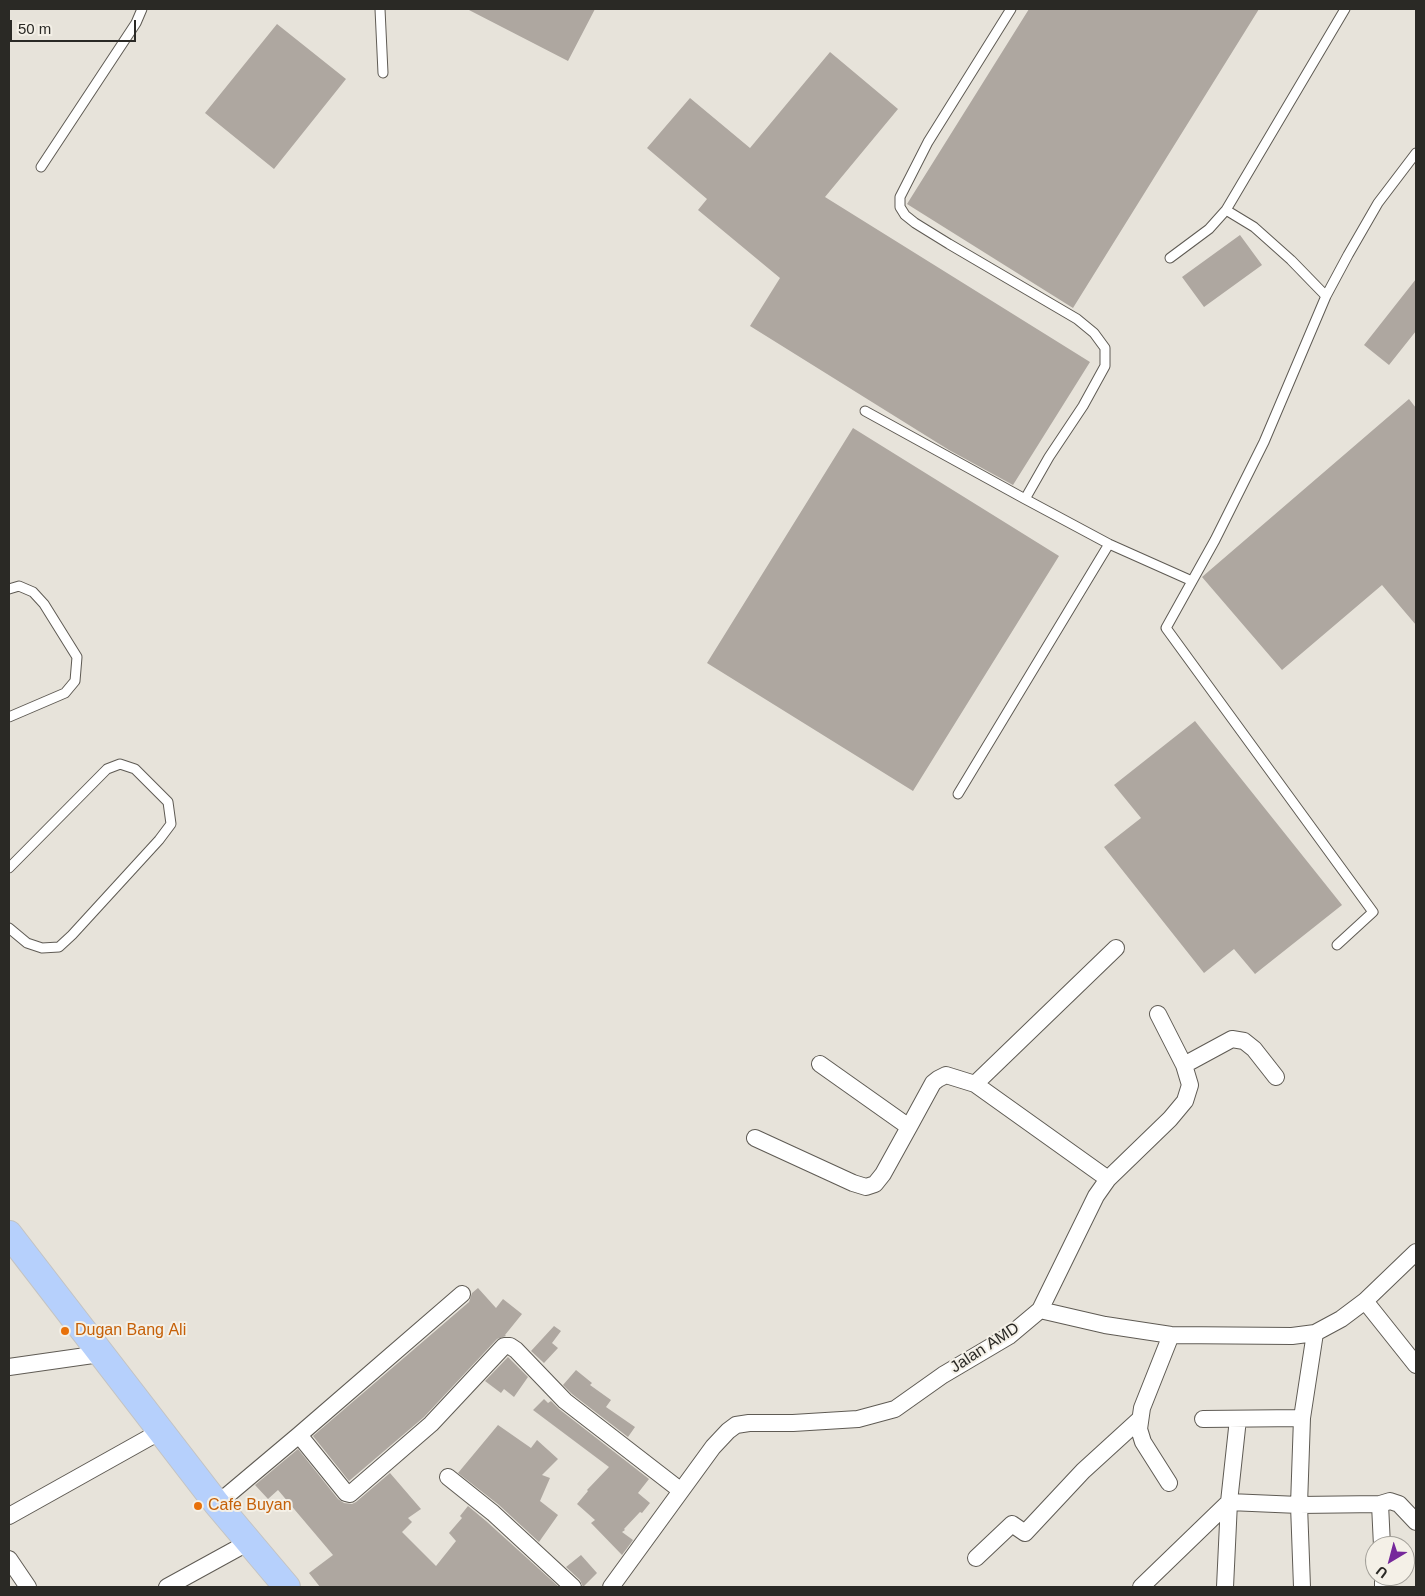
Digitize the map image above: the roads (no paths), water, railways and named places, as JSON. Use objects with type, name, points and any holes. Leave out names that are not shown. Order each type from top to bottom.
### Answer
[{"type":"main road","points":[[9,1234],[217,1504],[287,1587]]},
{"type":"street","points":[[975,1084],[1116,948]]},
{"type":"street","points":[[1158,1014],[1184,1065],[1190,1085],[1184,1101],[1170,1119],[1108,1179],[1096,1196],[1040,1310],[1105,1325],[1171,1335],[1292,1336],[1315,1333],[1341,1319],[1365,1301],[1416,1252]]},
{"type":"street","points":[[1184,1065],[1232,1039],[1244,1041],[1254,1049],[1276,1077]]},
{"type":"street","points":[[820,1064],[909,1127]]},
{"type":"street","points":[[755,1138],[852,1183],[866,1187],[876,1184],[933,1083],[938,1078],[946,1075],[975,1084],[1108,1179]]},
{"type":"street","points":[[217,1504],[299,1436],[462,1294]]},
{"type":"street","points":[[1365,1301],[1416,1365]]},
{"type":"street","name":"Jalan AMD","points":[[611,1587],[713,1447],[736,1425],[858,1419],[895,1409],[943,1375],[1009,1336],[1040,1310]]},
{"type":"street","points":[[1302,1587],[1299,1505],[1302,1418],[1315,1333]]},
{"type":"street","points":[[1169,1483],[1143,1442],[1138,1429],[1142,1408],[1171,1335]]},
{"type":"street","points":[[299,1436],[346,1492],[350,1494],[431,1424],[504,1346],[510,1346],[565,1400],[680,1490]]},
{"type":"street","points":[[9,1367],[100,1354]]},
{"type":"street","points":[[1203,1419],[1302,1418]]},
{"type":"street","points":[[976,1558],[1012,1524],[1025,1533],[1083,1471],[1140,1419]]},
{"type":"street","points":[[1225,1587],[1228,1502],[1238,1419]]},
{"type":"street","points":[[9,1516],[161,1431]]},
{"type":"street","points":[[448,1477],[493,1513],[572,1587]]},
{"type":"street","points":[[1142,1587],[1228,1502],[1299,1505],[1380,1504],[1390,1501],[1399,1504],[1416,1522]]},
{"type":"street","points":[[1380,1504],[1382,1536]]},
{"type":"street","points":[[167,1587],[250,1542]]},
{"type":"street","points":[[9,1560],[28,1587]]},
{"type":"lane","points":[[41,167],[136,23],[142,9]]},
{"type":"lane","points":[[380,9],[383,73]]},
{"type":"lane","points":[[1011,9],[928,142],[900,197],[900,207],[905,215],[928,232],[1077,319],[1094,332],[1105,348],[1105,366],[1083,406],[1049,457],[1026,499]]},
{"type":"lane","points":[[1170,258],[1210,230],[1226,210],[1345,9]]},
{"type":"lane","points":[[1337,946],[1373,912],[1166,628],[1215,540],[1264,442],[1326,296],[1348,254],[1378,203],[1416,153]]},
{"type":"lane","points":[[1226,210],[1254,227],[1292,260],[1326,296]]},
{"type":"lane","points":[[865,411],[1109,544],[1192,581]]},
{"type":"lane","points":[[958,794],[1109,544]]},
{"type":"lane","points":[[9,589],[20,586],[33,592],[44,604],[77,658],[75,681],[65,693],[9,717]]},
{"type":"lane","points":[[9,868],[107,769],[120,764],[135,769],[168,802],[171,824],[159,840],[72,935],[59,946],[42,948],[27,943],[9,928]]},
{"type":"place","name":"Dugan Bang Ali","points":[[65,1331]]},
{"type":"place","name":"Cafe Buyan","points":[[198,1506]]}]
